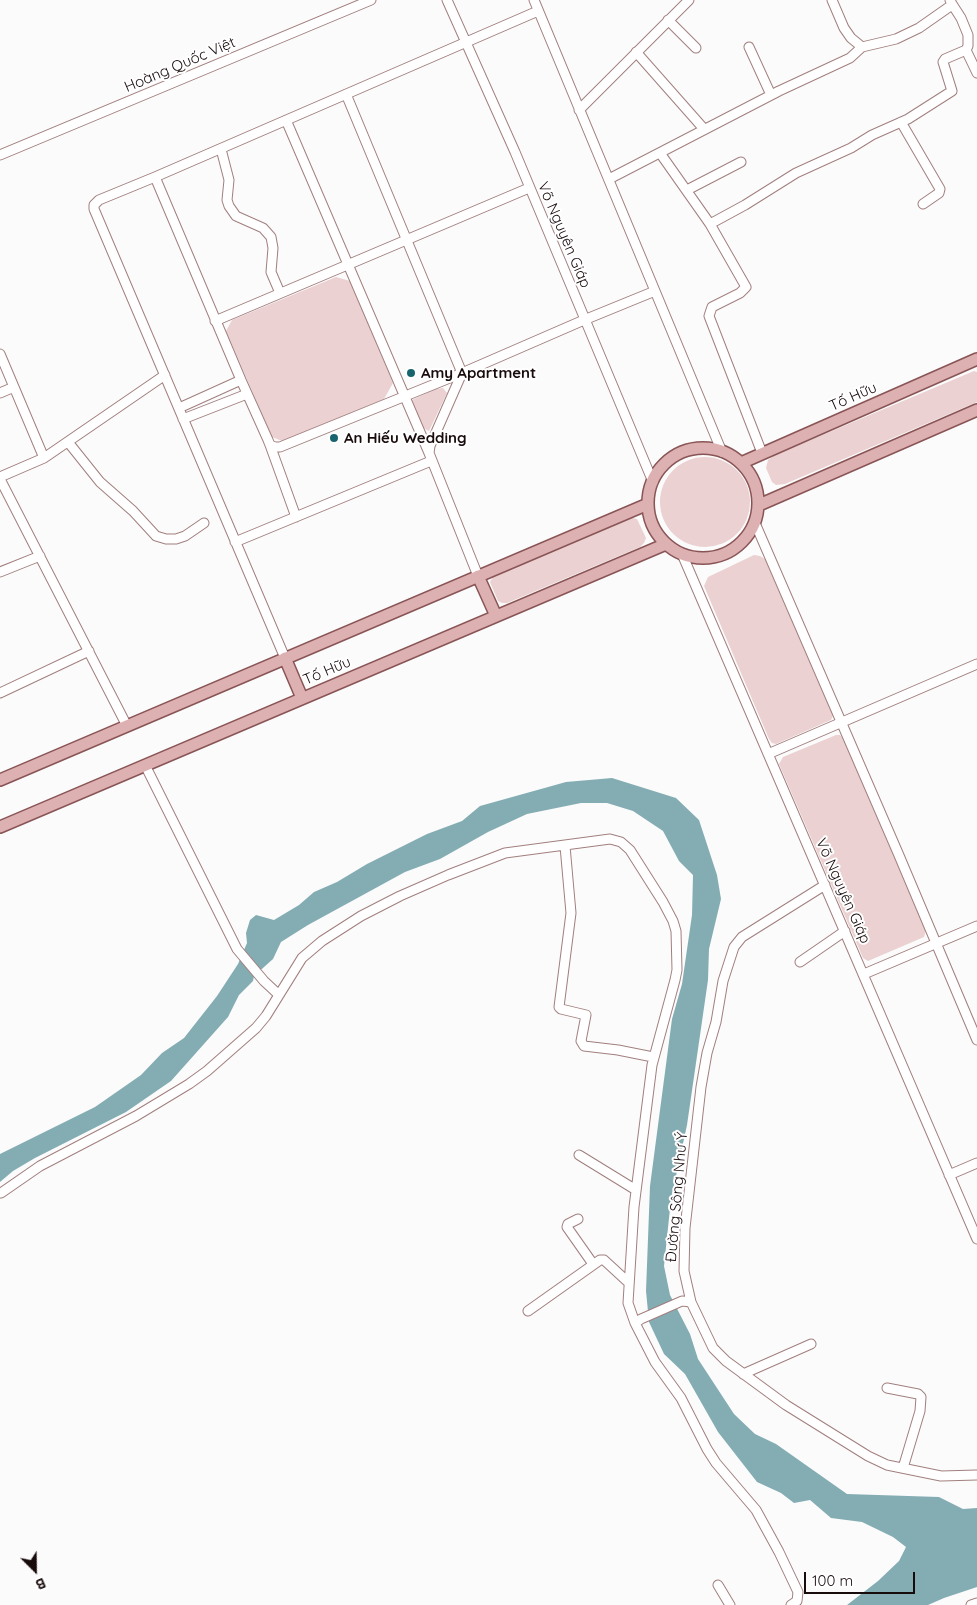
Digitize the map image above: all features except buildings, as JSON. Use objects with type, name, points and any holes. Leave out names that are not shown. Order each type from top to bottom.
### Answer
[{"type":"main road","name":"Tố Hữu","points":[[741,463],[762,452],[977,358]]},
{"type":"main road","points":[[758,505],[977,410]]},
{"type":"main road","points":[[702,448],[722,452],[741,463],[756,486],[758,505],[755,523],[743,542],[725,554],[703,558],[682,554],[666,544],[651,522],[648,504],[653,482],[664,465],[682,453],[702,448]]},
{"type":"main road","name":"Tố Hữu","points":[[0,780],[648,504]]},
{"type":"main road","name":"Tố Hữu","points":[[0,827],[666,544]]},
{"type":"main road","points":[[478,576],[496,616]]},
{"type":"main road","points":[[285,658],[302,698]]},
{"type":"street","name":"Hoàng Quốc Việt","points":[[0,155],[371,0]]},
{"type":"street","name":"Võ Nguyên Giáp","points":[[447,0],[529,188],[653,482]]},
{"type":"street","points":[[534,0],[722,452]]},
{"type":"street","points":[[579,110],[689,0]]},
{"type":"street","points":[[832,0],[844,28],[851,38],[862,47]]},
{"type":"street","points":[[609,179],[771,95],[850,58],[862,47],[896,39],[919,28],[941,14],[951,2],[961,18],[968,35],[966,50],[977,73]]},
{"type":"street","points":[[285,658],[94,209],[96,202],[538,11]]},
{"type":"street","points":[[668,20],[696,48]]},
{"type":"street","points":[[749,46],[771,95]]},
{"type":"street","points":[[710,224],[745,205],[796,173],[851,148],[872,135],[901,122],[952,90],[943,62],[945,59],[966,50]]},
{"type":"street","points":[[636,52],[704,129]]},
{"type":"street","points":[[346,94],[462,374],[430,446],[430,457]]},
{"type":"street","points":[[286,120],[430,457],[478,576]]},
{"type":"street","points":[[901,122],[940,189],[939,193],[923,204]]},
{"type":"street","points":[[221,148],[229,180],[228,206],[236,216],[263,228],[271,237],[273,248],[271,272],[280,293]]},
{"type":"street","points":[[660,153],[710,224],[746,287],[740,294],[712,307],[709,316],[762,452]]},
{"type":"street","points":[[687,190],[741,162]]},
{"type":"street","points":[[155,177],[270,445],[296,517]]},
{"type":"street","points":[[216,321],[529,188]]},
{"type":"street","points":[[270,445],[280,447],[462,374],[655,291]]},
{"type":"street","points":[[0,354],[44,458]]},
{"type":"street","points":[[127,726],[0,478],[44,458],[165,375]]},
{"type":"street","points":[[178,408],[241,380]]},
{"type":"street","points":[[0,393],[14,387]]},
{"type":"street","points":[[183,419],[247,394]]},
{"type":"street","points":[[68,442],[100,482],[133,511],[156,536],[176,539],[185,536],[204,523]]},
{"type":"street","points":[[235,542],[430,457]]},
{"type":"street","points":[[755,523],[977,1040]]},
{"type":"street","name":"Võ Nguyên Giáp","points":[[682,554],[977,1239]]},
{"type":"street","points":[[0,572],[40,556]]},
{"type":"street","points":[[0,693],[89,651]]},
{"type":"street","points":[[768,754],[977,664]]},
{"type":"street","points":[[145,765],[237,949],[264,981],[279,995]]},
{"type":"street","points":[[1,1193],[40,1166],[136,1116],[207,1071],[256,1028],[266,1016],[302,958],[322,941],[369,912],[448,874],[513,851],[610,840],[621,842],[626,845],[663,902],[676,931],[676,975],[653,1057],[636,1190],[628,1303],[638,1321],[655,1362],[681,1398],[716,1463],[747,1499],[761,1519],[779,1552],[798,1592],[797,1601],[791,1605]]},
{"type":"street","points":[[565,846],[571,913],[559,1007],[586,1015],[581,1041],[584,1046],[653,1057]]},
{"type":"street","name":"Đường Sông Như Ý","points":[[825,885],[742,937],[734,947],[723,981],[701,1087],[685,1228],[684,1271],[686,1302],[713,1348],[726,1361],[786,1404],[868,1456],[887,1465],[941,1476],[977,1475]]},
{"type":"street","points":[[864,974],[977,926]]},
{"type":"street","points":[[800,962],[845,931]]},
{"type":"street","points":[[579,1154],[636,1190]]},
{"type":"street","points":[[950,1175],[977,1163]]},
{"type":"street","points":[[578,1219],[566,1227],[593,1264]]},
{"type":"street","points":[[528,1311],[600,1260],[604,1260],[628,1283]]},
{"type":"street","points":[[638,1321],[686,1302]]},
{"type":"street","points":[[743,1374],[811,1344]]},
{"type":"street","points":[[887,1388],[918,1394],[921,1397],[920,1411],[903,1468]]},
{"type":"street","points":[[718,1585],[730,1605]]},
{"type":"street","points":[[971,1605],[977,1603]]},
{"type":"shaded area","points":[[336,277],[350,281],[393,383],[384,399],[282,441],[272,437],[226,331],[232,320]]},
{"type":"shaded area","points":[[974,371],[977,372],[977,402],[785,484],[776,485],[772,482],[766,468],[768,460],[775,455]]},
{"type":"shaded area","points":[[443,388],[447,393],[429,431],[421,427],[412,400],[436,389]]},
{"type":"shaded area","points":[[705,457],[722,461],[737,470],[746,485],[750,502],[746,519],[737,534],[722,543],[705,547],[688,543],[673,534],[664,519],[660,502],[664,485],[673,470],[688,461]]},
{"type":"shaded area","points":[[629,517],[637,519],[646,538],[640,547],[507,603],[498,601],[490,582],[494,575]]},
{"type":"shaded area","points":[[754,555],[768,561],[833,712],[831,720],[776,744],[772,743],[769,739],[704,586],[708,577]]},
{"type":"shaded area","points":[[840,735],[843,738],[926,930],[924,937],[868,961],[863,958],[779,764],[783,757]]},
{"type":"water","points":[[612,778],[676,798],[699,820],[717,875],[721,899],[709,949],[708,980],[687,1125],[671,1199],[664,1266],[670,1295],[690,1334],[698,1359],[734,1414],[755,1434],[776,1444],[847,1494],[939,1497],[963,1509],[977,1508],[977,1587],[928,1605],[847,1605],[878,1581],[899,1561],[906,1547],[893,1537],[862,1522],[831,1518],[810,1500],[794,1503],[781,1493],[757,1482],[718,1432],[685,1374],[664,1354],[649,1322],[646,1291],[650,1186],[672,1019],[682,984],[692,915],[693,875],[679,861],[663,831],[633,811],[607,803],[581,803],[527,814],[488,832],[440,859],[405,872],[308,925],[281,942],[273,959],[254,976],[253,981],[239,995],[228,1017],[171,1081],[126,1112],[35,1158],[13,1171],[0,1182],[0,1154],[95,1107],[141,1075],[162,1053],[184,1038],[217,996],[238,964],[247,943],[246,933],[250,920],[256,915],[274,920],[299,905],[314,892],[337,882],[367,864],[427,834],[462,821],[480,806],[566,782]]},
{"type":"place","name":"Amy Apartment","points":[[411,373]]},
{"type":"place","name":"An Hiếu Wedding","points":[[334,438]]}]
